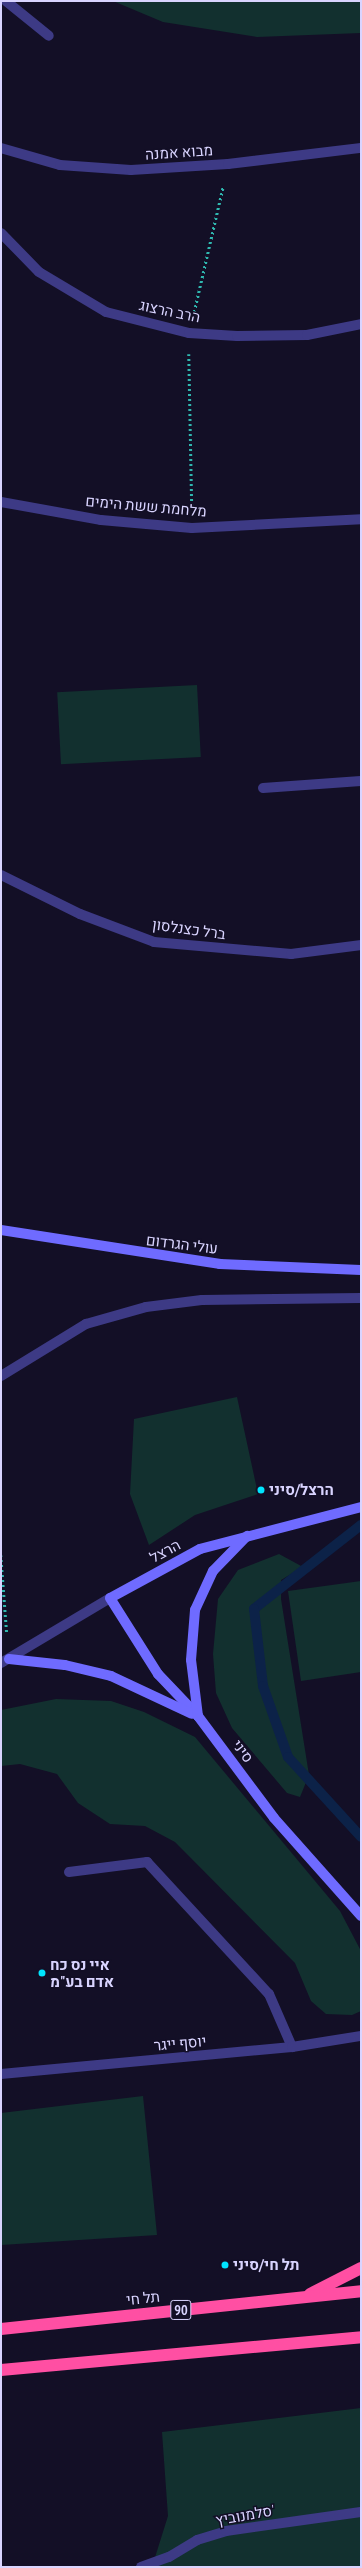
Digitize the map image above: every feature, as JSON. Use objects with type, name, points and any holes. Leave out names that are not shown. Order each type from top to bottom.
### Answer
[{"type":"highway","points":[[303,2297],[361,2268]]},
{"type":"highway","name":"תל חי","points":[[1,2329],[361,2291]]},
{"type":"highway","points":[[1,2370],[361,2336]]},
{"type":"street","points":[[6,1],[49,36]]},
{"type":"street","name":"מבוא אמנה","points":[[1,148],[60,165],[131,170],[228,164],[361,148]]},
{"type":"street","name":"הרב הרצוג","points":[[1,233],[39,272],[106,312],[189,333],[237,336],[307,335],[361,324]]},
{"type":"street","name":"מלחמת ששת הימים","points":[[1,502],[101,520],[192,528],[361,519]]},
{"type":"street","points":[[264,788],[361,782]]},
{"type":"street","name":"ברל כצנלסון","points":[[1,875],[80,914],[154,942],[291,954],[361,945]]},
{"type":"street","name":"עולי הגרדום","points":[[1,1230],[110,1250],[220,1264],[361,1270]]},
{"type":"street","points":[[1,1376],[86,1324],[146,1307],[202,1300],[361,1298]]},
{"type":"street","name":"הרצל","points":[[5,1661],[110,1598],[200,1549],[248,1535],[361,1507]]},
{"type":"street","points":[[198,1716],[191,1660],[195,1610],[213,1571],[248,1535]]},
{"type":"street","name":"סיני","points":[[110,1598],[158,1674],[198,1716],[274,1818],[361,1916]]},
{"type":"street","points":[[5,1661],[65,1665],[111,1676],[198,1716]]},
{"type":"street","points":[[70,1872],[147,1862],[269,1994],[292,2047]]},
{"type":"street","name":"יוסף ייגר","points":[[1,2074],[292,2047],[361,2036]]},
{"type":"street","name":"סלמנוביץ'","points":[[141,2567],[169,2558],[197,2540],[226,2531],[361,2512]]},
{"type":"path","points":[[1,1555],[5,1661]]},
{"type":"green space","points":[[113,1],[361,1],[361,33],[257,37],[163,22]]},
{"type":"green space","points":[[197,685],[201,757],[61,764],[57,692]]},
{"type":"green space","points":[[237,1397],[258,1494],[195,1515],[149,1545],[130,1494],[134,1419]]},
{"type":"green space","points":[[279,1554],[303,1567],[281,1580],[281,1599],[309,1775],[300,1797],[287,1793],[232,1728],[216,1693],[213,1654],[218,1599],[238,1570]]},
{"type":"green space","points":[[361,1581],[361,1672],[301,1681],[288,1591]]},
{"type":"green space","points":[[56,1699],[111,1701],[144,1712],[195,1737],[340,1911],[361,1951],[361,2011],[352,2015],[326,2014],[311,2001],[295,1963],[175,1842],[145,1826],[110,1824],[78,1803],[57,1774],[20,1764],[1,1766],[1,1710]]},
{"type":"green space","points":[[143,2096],[157,2235],[1,2245],[1,2113]]},
{"type":"green space","points":[[361,2408],[361,2567],[152,2567],[168,2516],[162,2432]]},
{"type":"waterway","points":[[361,1525],[254,1609],[263,1686],[288,1757],[361,1837]]},
{"type":"place","name":"הרצל/סיני","points":[[261,1490]]},
{"type":"place","name":"איי נס כח אדם בע\"מ","points":[[42,1973]]},
{"type":"place","name":"תל חי/סיני","points":[[225,2265]]}]
